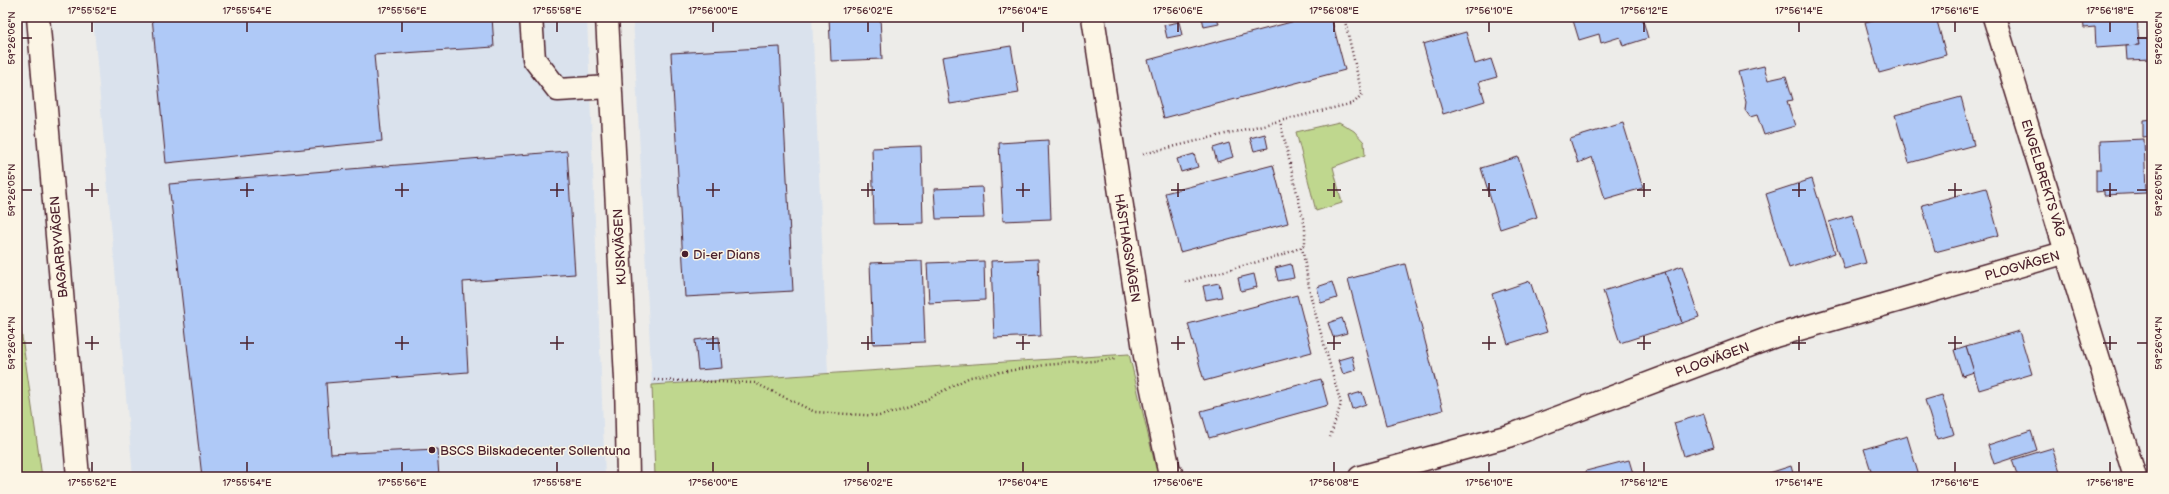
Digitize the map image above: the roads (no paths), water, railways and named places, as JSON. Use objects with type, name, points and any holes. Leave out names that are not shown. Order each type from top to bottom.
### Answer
[{"type":"street","name":"BAGARBYVÄGEN","points":[[38,17],[78,477]]},
{"type":"street","points":[[531,17],[534,59],[558,90],[610,87]]},
{"type":"street","name":"KUSKVÄGEN","points":[[607,17],[626,379],[628,477]]},
{"type":"street","name":"HÄSTHAGSVÄGEN","points":[[1093,17],[1145,356],[1169,470],[1173,477]]},
{"type":"street","name":"ENGELBREKTS VÄG","points":[[1994,17],[2135,477]]},
{"type":"street","name":"PLOGVÄGEN","points":[[1360,477],[1509,436],[1775,336],[2067,252]]},
{"type":"place","name":"Di-er Dians","points":[[685,254]]},
{"type":"place","name":"BSCS Bilskadecenter Sollentuna","points":[[432,450]]}]
